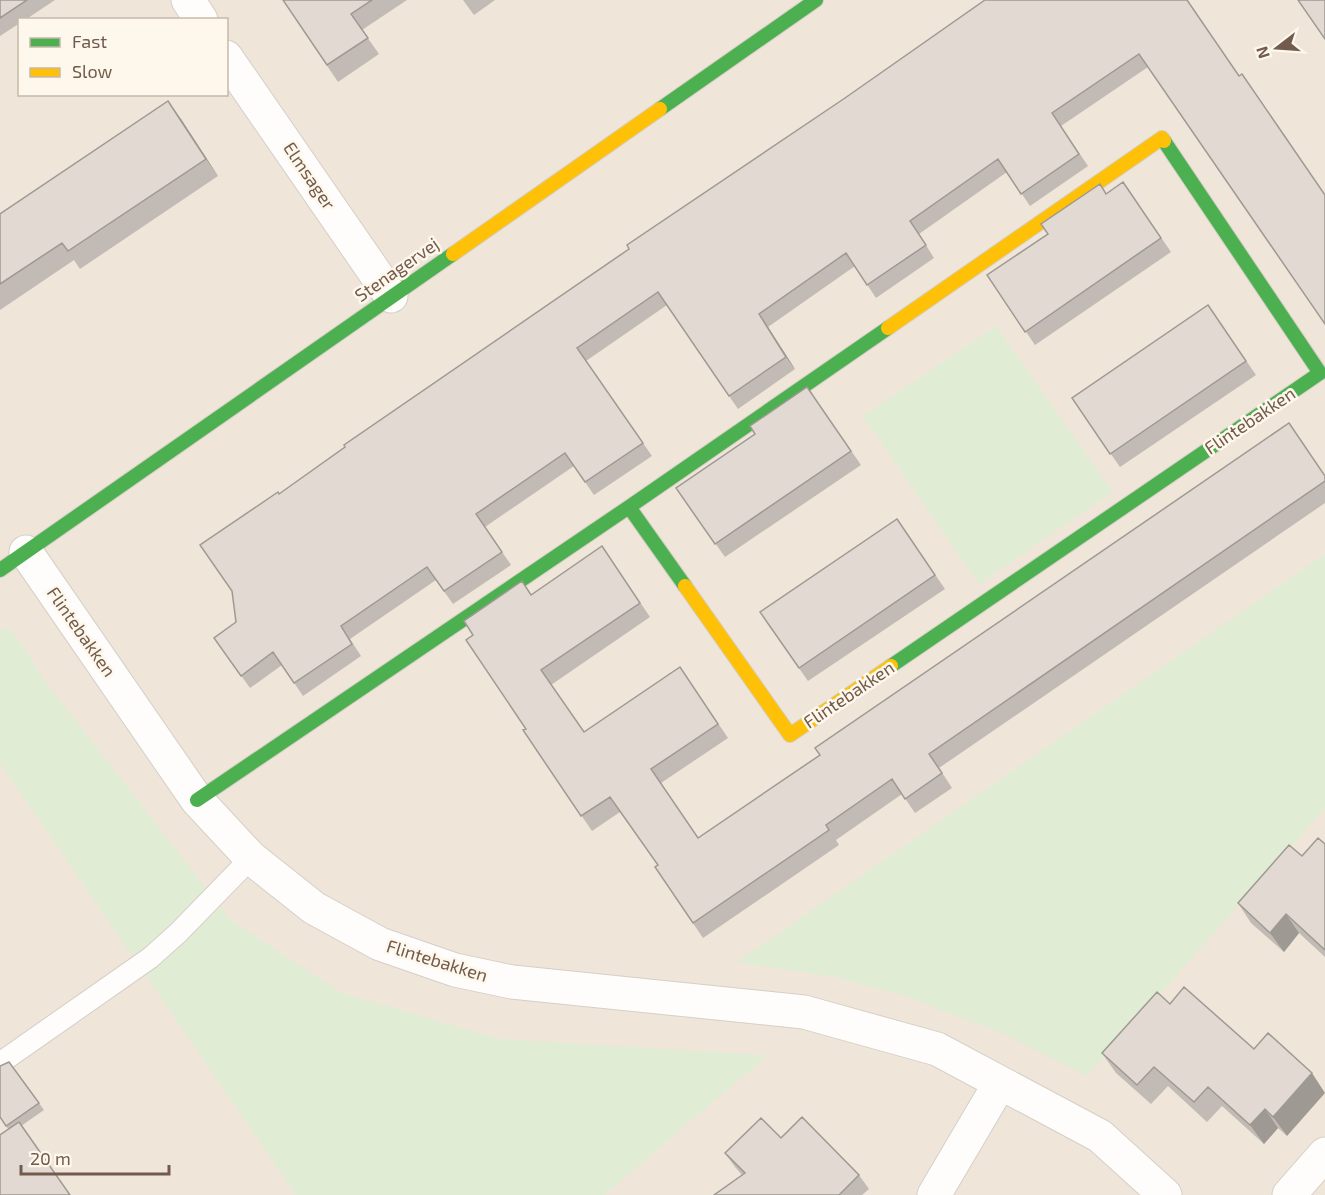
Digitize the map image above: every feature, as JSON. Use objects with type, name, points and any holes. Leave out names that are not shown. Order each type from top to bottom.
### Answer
[{"type":"street","points":[[188,0],[200,18]]},
{"type":"street","name":"Stenagervej","points":[[13,561],[816,0]]},
{"type":"street","name":"Elmsager","points":[[228,60],[391,296]]},
{"type":"street","name":"Flintebakken","points":[[198,800],[629,507],[1162,138],[1320,373],[790,735],[629,507]]},
{"type":"street","name":"Flintebakken","points":[[13,561],[198,800],[251,858],[314,908],[380,944],[455,970],[512,982],[804,1012],[937,1049],[1100,1137],[1165,1195]]},
{"type":"street","points":[[934,1195],[1000,1083]]},
{"type":"street","points":[[1289,1195],[1325,1154]]},
{"type":"lane","points":[[0,1063],[150,958],[178,933],[251,858]]},
{"type":"shaded area","points":[[0,0],[1325,0],[1325,1195],[0,1195]]},
{"type":"green space","points":[[996,326],[1113,492],[979,584],[863,416]]},
{"type":"green space","points":[[1325,554],[1325,808],[1087,1076],[1008,1036],[905,996],[834,977],[737,962]]},
{"type":"green space","points":[[11,628],[46,682],[230,919],[340,992],[499,1039],[768,1055],[604,1195],[296,1195],[0,763],[0,630]]},
{"type":"building","points":[[0,0],[27,0],[0,18]]},
{"type":"building","points":[[283,0],[372,0],[351,14],[368,38],[327,65]]},
{"type":"building","points":[[985,0],[1187,0],[1239,76],[1242,74],[1325,195],[1325,324],[1139,54],[1052,113],[1079,154],[1021,194],[998,159],[910,221],[926,245],[867,285],[846,253],[759,314],[786,357],[729,396],[658,292],[577,348],[643,443],[585,482],[565,453],[476,514],[502,552],[444,591],[427,567],[341,626],[352,644],[294,683],[273,652],[241,676],[214,638],[236,622],[232,591],[200,545],[278,492],[279,494],[345,447],[344,445],[629,249],[627,245],[845,98]]},
{"type":"building","points":[[1298,0],[1325,0],[1325,39]]},
{"type":"building","points":[[168,101],[206,159],[68,251],[62,243],[0,284],[0,214]]},
{"type":"building","points":[[1123,182],[1161,238],[1025,332],[987,275],[1048,234],[1041,224],[1100,184],[1106,194]]},
{"type":"building","points":[[1208,305],[1246,361],[1110,454],[1072,398]]},
{"type":"building","points":[[807,387],[851,451],[715,544],[676,488],[755,434],[750,426]]},
{"type":"building","points":[[1289,423],[1325,476],[1325,481],[929,754],[942,773],[905,799],[892,779],[826,825],[829,830],[693,923],[655,867],[658,865],[610,797],[581,816],[466,640],[473,635],[464,621],[522,581],[531,595],[602,546],[640,603],[541,670],[584,732],[680,667],[718,724],[651,769],[698,838],[820,755],[815,748]]},
{"type":"building","points":[[897,519],[935,575],[799,668],[760,612]]},
{"type":"building","points":[[1318,838],[1325,844],[1325,950],[1286,914],[1270,933],[1238,903],[1289,845],[1302,856]]},
{"type":"building","points":[[1184,987],[1254,1049],[1268,1033],[1312,1073],[1273,1117],[1265,1109],[1250,1125],[1208,1087],[1194,1102],[1154,1067],[1137,1085],[1102,1053],[1157,992],[1170,1004]]},
{"type":"building","points":[[9,1062],[39,1103],[6,1126],[0,1117],[0,1066]]},
{"type":"building","points":[[802,1117],[859,1175],[839,1195],[714,1195],[745,1173],[725,1153],[761,1118],[781,1138]]},
{"type":"building","points":[[19,1122],[70,1195],[0,1195],[0,1135]]},
{"type":"traffic: fast","points":[[660,109],[816,0]]},
{"type":"traffic: fast","points":[[891,666],[1320,373],[1164,141]]},
{"type":"traffic: fast","points":[[0,570],[453,254]]},
{"type":"traffic: fast","points":[[197,800],[888,328]]},
{"type":"traffic: fast","points":[[629,507],[685,586]]},
{"type":"traffic: slow","points":[[453,254],[660,109]]},
{"type":"traffic: slow","points":[[888,328],[1162,138],[1164,141]]},
{"type":"traffic: slow","points":[[685,586],[790,735],[891,666]]}]
